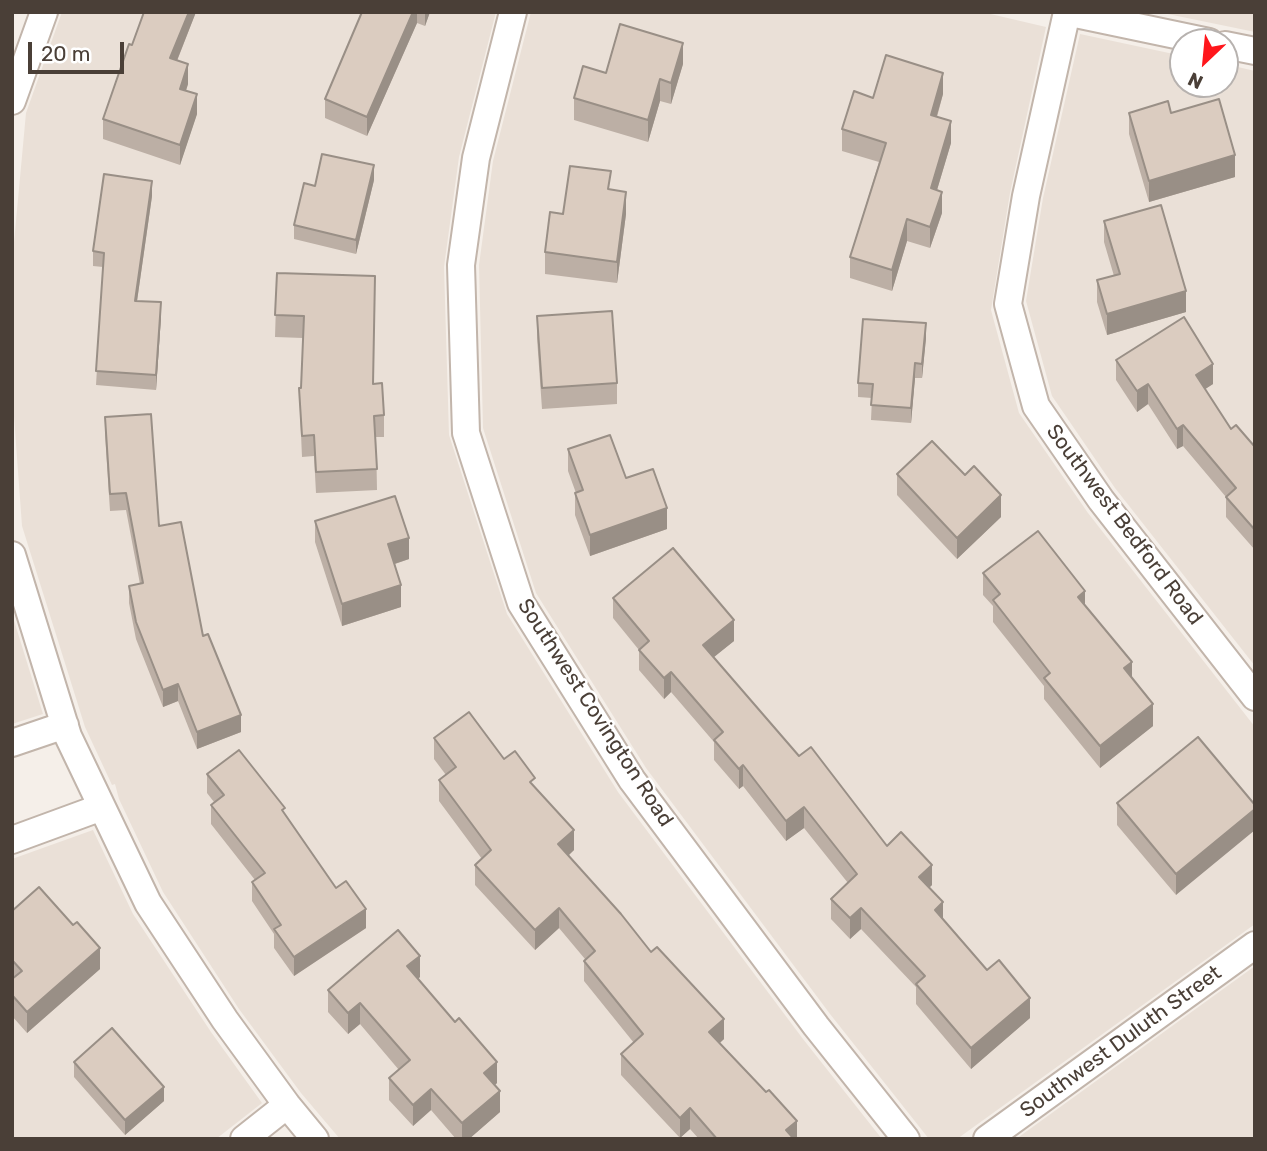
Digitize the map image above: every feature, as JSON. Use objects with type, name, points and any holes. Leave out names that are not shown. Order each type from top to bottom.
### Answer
[{"type":"street","points":[[12,101],[44,12]]},
{"type":"street","name":"Southwest Covington Road","points":[[513,12],[476,158],[461,265],[466,433],[520,603],[632,780],[816,1026],[906,1139]]},
{"type":"street","points":[[1066,12],[1169,34]]},
{"type":"street","name":"Southwest Bedford Road","points":[[1066,12],[1026,195],[1008,303],[1036,406],[1101,500],[1255,697]]},
{"type":"street","points":[[12,555],[65,725],[148,903],[225,1020],[315,1139]]},
{"type":"street","points":[[12,743],[65,725]]},
{"type":"street","points":[[12,840],[102,807]]},
{"type":"street","name":"Southwest Duluth Street","points":[[987,1139],[1255,945]]},
{"type":"street","points":[[244,1139],[287,1105]]},
{"type":"shaded area","points":[[62,12],[496,12],[459,157],[444,267],[449,435],[507,614],[618,792],[803,1039],[882,1139],[340,1139],[301,1093],[239,1009],[163,892],[119,799],[115,784],[112,785],[85,727],[22,526],[12,389],[12,264],[26,113]]},
{"type":"shaded area","points":[[531,12],[982,12],[1046,27],[1010,193],[991,310],[1019,413],[1088,513],[1255,727],[1255,924],[957,1139],[929,1139],[830,1014],[646,768],[536,593],[483,428],[479,265],[493,161]]},
{"type":"shaded area","points":[[1158,12],[1255,12],[1255,32]]},
{"type":"shaded area","points":[[1080,34],[1169,53],[1169,98],[1239,98],[1239,67],[1255,71],[1255,666],[1115,488],[1052,396],[1026,301],[1043,198]]},
{"type":"shaded area","points":[[12,614],[43,714],[12,724]]},
{"type":"shaded area","points":[[93,830],[133,914],[262,1103],[216,1139],[12,1139],[12,859]]},
{"type":"shaded area","points":[[1255,966],[1255,1139],[1016,1139]]},
{"type":"building","points":[[144,12],[189,12],[170,58],[188,64],[180,89],[197,94],[180,145],[103,119],[129,44],[132,45]]},
{"type":"building","points":[[362,12],[413,12],[367,117],[325,99]]},
{"type":"building","points":[[620,24],[683,43],[671,83],[660,79],[648,120],[574,98],[583,66],[606,73]]},
{"type":"building","points":[[886,55],[943,73],[931,115],[951,121],[931,188],[942,192],[930,227],[907,219],[892,270],[850,257],[886,143],[842,129],[854,91],[873,98]]},
{"type":"building","points":[[1219,99],[1235,155],[1149,181],[1129,113],[1168,101],[1171,113]]},
{"type":"building","points":[[322,154],[374,165],[356,240],[294,225],[304,183],[315,186]]},
{"type":"building","points":[[570,166],[611,171],[608,189],[626,192],[617,262],[545,252],[550,212],[563,214]]},
{"type":"building","points":[[104,174],[152,181],[135,301],[161,302],[156,375],[96,371],[104,253],[93,251]]},
{"type":"building","points":[[1161,205],[1186,291],[1107,314],[1097,280],[1120,274],[1104,221]]},
{"type":"building","points":[[277,273],[375,276],[373,384],[382,383],[384,415],[374,416],[377,469],[316,472],[314,435],[302,436],[299,388],[304,316],[275,315]]},
{"type":"building","points":[[612,311],[617,383],[542,388],[537,316]]},
{"type":"building","points":[[1184,317],[1213,364],[1196,375],[1231,429],[1236,425],[1255,447],[1255,530],[1226,497],[1236,488],[1183,425],[1177,429],[1148,384],[1137,391],[1116,360]]},
{"type":"building","points":[[863,319],[926,323],[922,364],[915,363],[911,408],[871,405],[873,384],[858,383]]},
{"type":"building","points":[[151,414],[159,526],[181,522],[203,636],[208,634],[241,715],[197,732],[178,684],[163,690],[136,622],[129,586],[143,583],[126,493],[110,494],[105,417]]},
{"type":"building","points":[[610,435],[626,478],[653,469],[667,508],[590,535],[575,493],[583,490],[568,449]]},
{"type":"building","points":[[932,441],[965,475],[974,466],[1001,495],[957,538],[897,474]]},
{"type":"building","points":[[395,496],[409,538],[388,544],[401,585],[342,604],[315,521]]},
{"type":"building","points":[[1038,531],[1085,591],[1078,597],[1132,662],[1124,668],[1153,704],[1100,746],[1044,678],[1050,673],[993,600],[1000,594],[983,573]]},
{"type":"building","points":[[673,548],[734,620],[703,645],[799,756],[811,747],[887,846],[901,832],[932,865],[919,877],[943,902],[935,910],[987,970],[999,960],[1030,998],[971,1048],[916,984],[925,976],[861,908],[850,918],[831,899],[857,874],[804,807],[786,821],[743,765],[739,769],[714,740],[723,732],[671,672],[664,678],[639,650],[649,641],[613,598]]},
{"type":"building","points":[[469,712],[504,759],[515,751],[535,778],[530,782],[574,830],[558,844],[651,952],[657,947],[724,1019],[709,1032],[797,1121],[786,1130],[794,1139],[717,1139],[690,1108],[680,1118],[621,1054],[643,1034],[584,961],[595,951],[559,908],[535,930],[475,865],[491,850],[439,780],[456,767],[434,738]]},
{"type":"building","points":[[1198,737],[1255,805],[1255,809],[1176,874],[1117,803]]},
{"type":"building","points":[[239,750],[285,808],[282,810],[336,888],[346,881],[366,909],[294,957],[274,929],[281,925],[252,882],[265,873],[211,805],[224,795],[207,774]]},
{"type":"building","points":[[39,887],[73,925],[77,922],[100,948],[27,1012],[12,995],[12,979],[22,971],[12,960],[12,911]]},
{"type":"building","points":[[398,930],[420,956],[407,966],[455,1022],[459,1018],[497,1062],[484,1073],[500,1091],[462,1123],[431,1089],[413,1105],[389,1078],[410,1060],[360,1003],[348,1013],[328,990]]},
{"type":"building","points":[[112,1028],[164,1087],[125,1120],[74,1062]]}]
